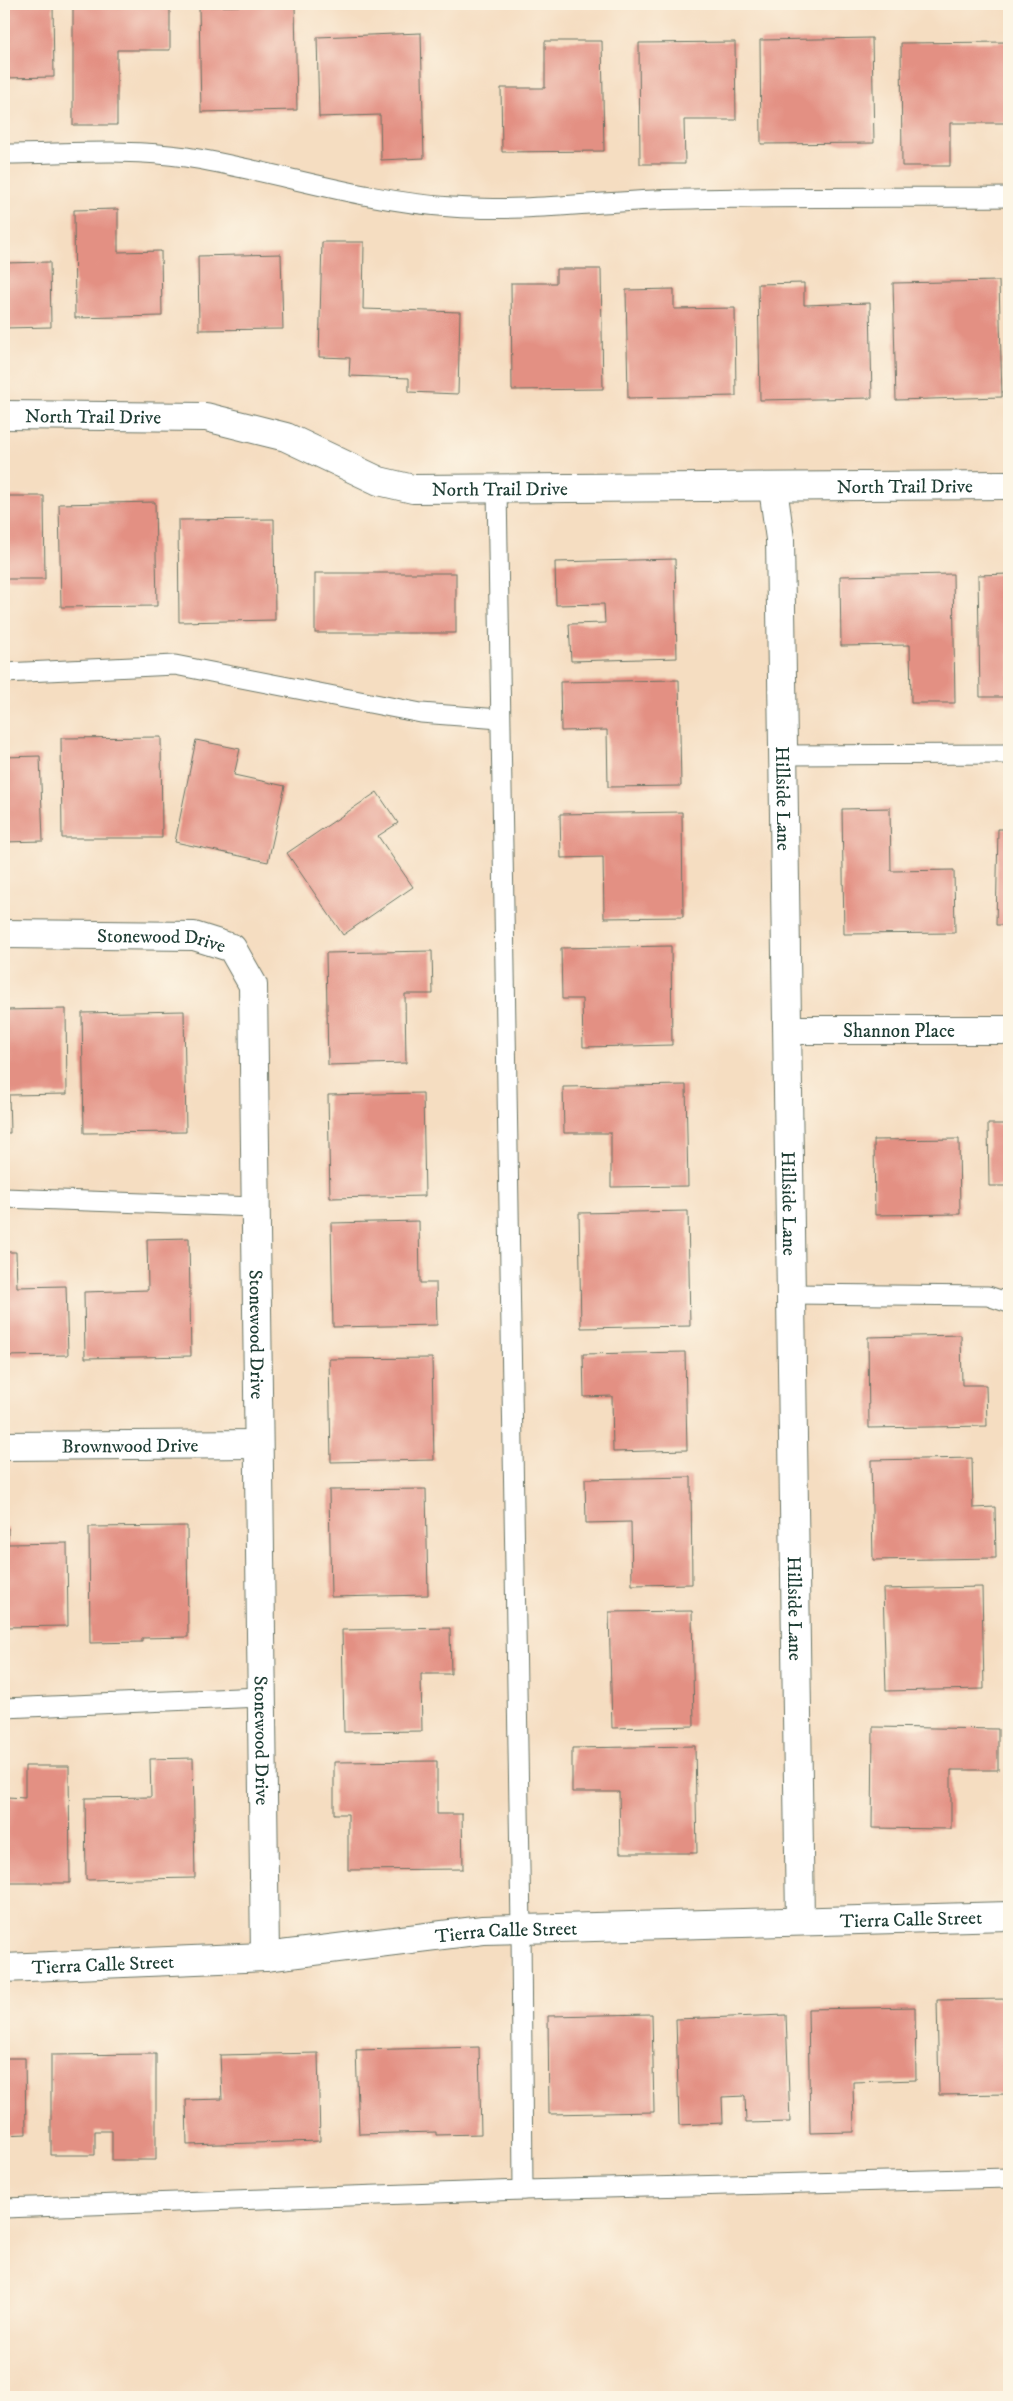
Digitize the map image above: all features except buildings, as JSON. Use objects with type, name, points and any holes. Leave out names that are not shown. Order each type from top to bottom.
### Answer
[{"type":"street","name":"North Trail Drive","points":[[4,415],[206,418],[286,437],[379,481],[413,489],[1009,485]]},
{"type":"street","name":"Hillside Lane","points":[[773,488],[780,539],[800,1921]]},
{"type":"street","name":"Stonewood Drive","points":[[4,934],[194,936],[232,948],[253,985],[257,1444],[265,1957]]},
{"type":"street","name":"Shannon Place","points":[[788,1030],[1009,1030]]},
{"type":"street","name":"Brownwood Drive","points":[[4,1446],[257,1444]]},
{"type":"street","name":"Tierra Calle Street","points":[[4,1968],[265,1957],[483,1930],[521,1928],[1009,1916]]},
{"type":"lane","points":[[4,154],[134,153],[183,156],[219,162],[380,200],[452,208],[531,209],[668,200],[1009,196]]},
{"type":"lane","points":[[496,489],[521,1928],[523,2190]]},
{"type":"lane","points":[[4,673],[175,665],[421,713],[500,719]]},
{"type":"lane","points":[[783,755],[1009,754]]},
{"type":"lane","points":[[4,1198],[255,1207]]},
{"type":"lane","points":[[792,1294],[988,1296],[1009,1302]]},
{"type":"lane","points":[[4,1708],[261,1696]]},
{"type":"lane","points":[[4,2208],[523,2190],[1009,2178]]}]
